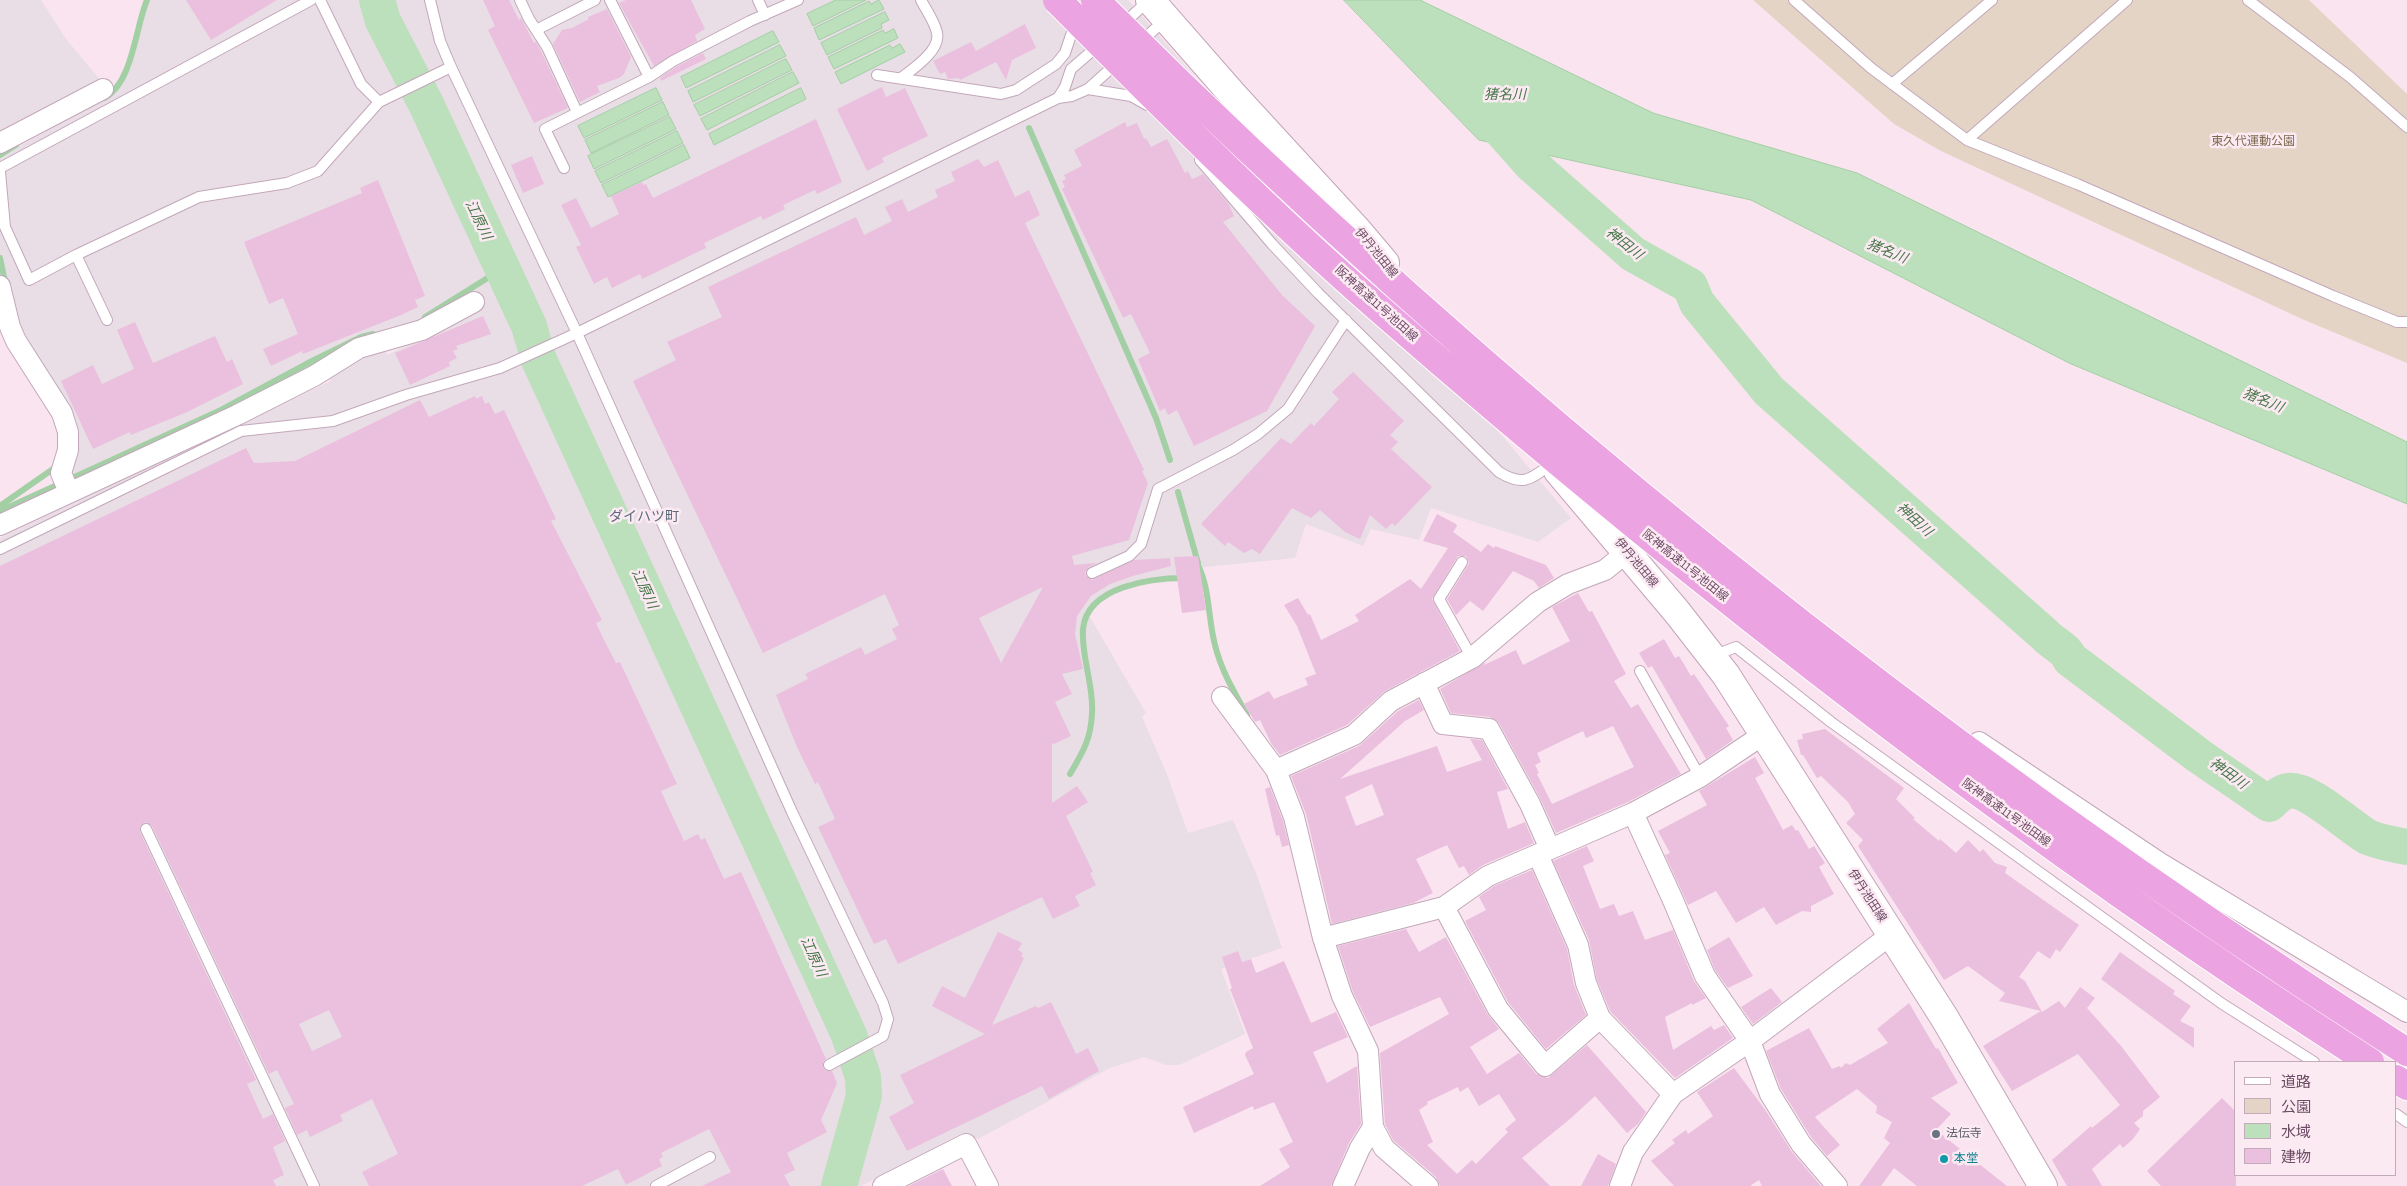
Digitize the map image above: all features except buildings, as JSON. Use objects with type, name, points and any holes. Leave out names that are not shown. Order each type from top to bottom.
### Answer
[{"type":"highway","name":"阪神高速11号池田線","points":[[1057,0],[1179,122],[1374,305],[1597,494],[1760,627],[1935,762],[2110,887],[2369,1061]]},
{"type":"highway","points":[[1095,0],[1202,107],[1415,304],[1494,374],[1775,604],[1953,741],[2142,876],[2407,1052]]},
{"type":"main road","name":"伊丹池田線","points":[[1155,7],[1358,231],[1409,295],[1627,552],[1712,656],[1764,734],[1944,1017],[2043,1186]]},
{"type":"street","points":[[0,143],[103,89]]},
{"type":"street","points":[[0,286],[10,326],[16,341],[62,413],[68,432],[68,450],[61,473],[67,486]]},
{"type":"street","points":[[0,525],[67,486],[238,415],[314,376],[359,348],[422,330],[474,302]]},
{"type":"street","points":[[1719,549],[1828,632],[1982,744],[2160,863],[2407,1012]]},
{"type":"street","points":[[1276,770],[1354,735],[1391,701],[1472,658],[1538,602],[1568,584],[1605,570],[1627,552]]},
{"type":"street","points":[[1424,683],[1443,724],[1489,729],[1530,804],[1544,852],[1578,945],[1586,983],[1600,1018],[1673,1094]]},
{"type":"street","points":[[1222,697],[1276,770],[1294,817],[1323,938],[1342,996],[1368,1051],[1373,1128],[1384,1148],[1428,1186]]},
{"type":"street","points":[[1323,938],[1444,906],[1488,876],[1633,813],[1700,777],[1764,734]]},
{"type":"street","points":[[1633,813],[1705,976],[1750,1041],[1770,1094],[1801,1144],[1837,1186]]},
{"type":"street","points":[[1444,906],[1498,1009],[1545,1066],[1600,1018]]},
{"type":"street","points":[[1620,1186],[1633,1152],[1673,1094],[1750,1041],[1892,934]]},
{"type":"street","points":[[1343,1186],[1360,1148],[1373,1128]]},
{"type":"street","points":[[883,1186],[966,1144],[988,1186]]},
{"type":"lane","points":[[0,168],[311,0]]},
{"type":"lane","points":[[320,0],[361,84],[379,102]]},
{"type":"lane","points":[[430,0],[433,20],[451,67],[577,333],[792,812],[883,1003],[888,1019],[887,1029],[883,1036],[831,1064]]},
{"type":"lane","points":[[520,0],[547,47],[577,112]]},
{"type":"lane","points":[[536,30],[595,0]]},
{"type":"lane","points":[[610,0],[649,77]]},
{"type":"lane","points":[[758,0],[765,15]]},
{"type":"lane","points":[[564,168],[544,129],[649,77],[673,62],[765,15],[798,0]]},
{"type":"lane","points":[[901,78],[926,56],[937,39],[937,33],[921,0]]},
{"type":"lane","points":[[877,75],[982,92],[1001,94],[1016,90],[1056,64],[1065,53],[1071,35],[1100,0]]},
{"type":"lane","points":[[1794,0],[1871,68],[1967,140],[2077,184],[2333,296],[2398,322],[2407,322]]},
{"type":"lane","points":[[1892,84],[1992,0]]},
{"type":"lane","points":[[1967,140],[2127,0]]},
{"type":"lane","points":[[2248,0],[2350,77],[2407,127]]},
{"type":"lane","points":[[0,549],[241,431],[333,421],[406,395],[500,368],[560,341],[1058,98],[1072,96],[1088,89],[1155,7]]},
{"type":"lane","points":[[1106,67],[1155,7]]},
{"type":"lane","points":[[0,172],[5,227],[29,280],[76,255],[199,198],[287,183],[318,171],[379,102],[451,67]]},
{"type":"lane","points":[[1058,98],[1065,87],[1071,69],[1106,67],[1142,102],[1175,130],[1272,244],[1499,472],[1512,480],[1523,481],[1551,464]]},
{"type":"lane","points":[[1088,89],[1131,96],[1142,102]]},
{"type":"lane","points":[[76,255],[107,320]]},
{"type":"lane","points":[[1092,573],[1129,556],[1138,548],[1158,489],[1233,450],[1258,434],[1288,409],[1346,320]]},
{"type":"lane","points":[[1462,562],[1440,599],[1472,658]]},
{"type":"lane","points":[[1712,656],[1736,647],[1862,745],[2222,1003],[2312,1061]]},
{"type":"lane","points":[[1640,671],[1700,777]]},
{"type":"lane","points":[[146,829],[314,1186]]},
{"type":"lane","points":[[656,1186],[710,1157]]},
{"type":"shaded area","points":[[0,0],[41,0],[66,39],[101,81],[0,137]]},
{"type":"shaded area","points":[[149,0],[1128,0],[1361,267],[1571,518],[1538,542],[1431,508],[1419,540],[1371,529],[1363,546],[1306,524],[1295,558],[1205,567],[1193,569],[1179,577],[1132,581],[1101,598],[1087,612],[1146,713],[1142,717],[1166,772],[1188,833],[1233,820],[1258,878],[1282,948],[1221,969],[1245,1034],[1179,1065],[1166,1065],[1144,1057],[1110,1068],[978,1139],[962,1133],[861,1186],[0,1186],[0,538],[331,381],[329,376],[382,347],[387,355],[483,308],[478,298],[475,299],[470,292],[426,319],[357,341],[223,412],[72,481],[70,462],[19,328],[0,253],[0,157],[116,93],[129,68]]},
{"type":"green space","name":"東久代運動公園","points":[[1753,0],[2309,0],[2407,94],[2407,363],[2302,319],[1941,151],[1894,124]]},
{"type":"water","points":[[836,0],[866,0],[813,26],[807,14]]},
{"type":"water","points":[[879,0],[884,9],[819,40],[814,28],[869,1],[871,4]]},
{"type":"water","name":"猪名川","points":[[1344,0],[1420,0],[1653,113],[1857,173],[2407,442],[2407,504],[2069,363],[1751,200],[1479,140]]},
{"type":"water","points":[[885,12],[889,20],[881,24],[882,28],[827,55],[821,43]]},
{"type":"water","points":[[894,29],[898,38],[834,69],[828,57],[883,30],[885,33]]},
{"type":"water","points":[[773,31],[779,42],[686,88],[681,77]]},
{"type":"water","points":[[900,44],[905,52],[841,84],[835,72],[890,45],[892,48]]},
{"type":"water","points":[[780,45],[786,56],[693,102],[688,91]]},
{"type":"water","points":[[786,59],[792,70],[700,116],[694,105]]},
{"type":"water","points":[[793,72],[799,83],[707,130],[701,119]]},
{"type":"water","points":[[656,88],[662,100],[584,138],[578,126]]},
{"type":"water","points":[[801,88],[806,99],[714,145],[709,134]]},
{"type":"water","points":[[663,102],[669,115],[591,153],[585,140]]},
{"type":"water","points":[[670,117],[676,129],[594,169],[588,156]]},
{"type":"water","points":[[677,131],[683,143],[601,183],[595,171]]},
{"type":"water","points":[[684,145],[690,158],[608,197],[602,185]]},
{"type":"waterway","points":[[104,98],[114,91],[127,68],[147,0]]},
{"type":"waterway","name":"江原川","points":[[377,0],[383,21],[426,104],[529,326],[539,360],[849,1035],[863,1077],[864,1096],[839,1186]]},
{"type":"waterway","name":"神田川","points":[[1484,111],[1531,164],[1633,254],[1690,286],[1697,303],[1769,391],[2062,649],[2070,659],[2199,756],[2269,804],[2282,793],[2296,791],[2328,808],[2366,836],[2407,847]]},
{"type":"waterway","points":[[1029,128],[1156,418],[1170,460]]},
{"type":"waterway","points":[[0,155],[16,145]]},
{"type":"waterway","points":[[0,258],[5,282]]},
{"type":"waterway","points":[[425,317],[502,269]]},
{"type":"waterway","points":[[0,511],[221,410],[312,361],[361,337],[373,334]]},
{"type":"waterway","points":[[0,506],[53,469],[57,464]]},
{"type":"waterway","points":[[1178,492],[1198,563]]},
{"type":"waterway","points":[[1198,565],[1205,584],[1218,654],[1228,681],[1247,715]]},
{"type":"waterway","points":[[1070,774],[1086,745],[1091,722],[1092,702],[1083,640],[1083,629],[1087,614],[1096,603],[1108,594],[1123,587],[1156,580],[1185,578]]},
{"type":"place","name":"法伝寺","points":[[1936,1134]]},
{"type":"place","name":"本堂","points":[[1944,1159]]},
{"type":"district","name":"ダイハツ町","points":[[644,517]]}]
